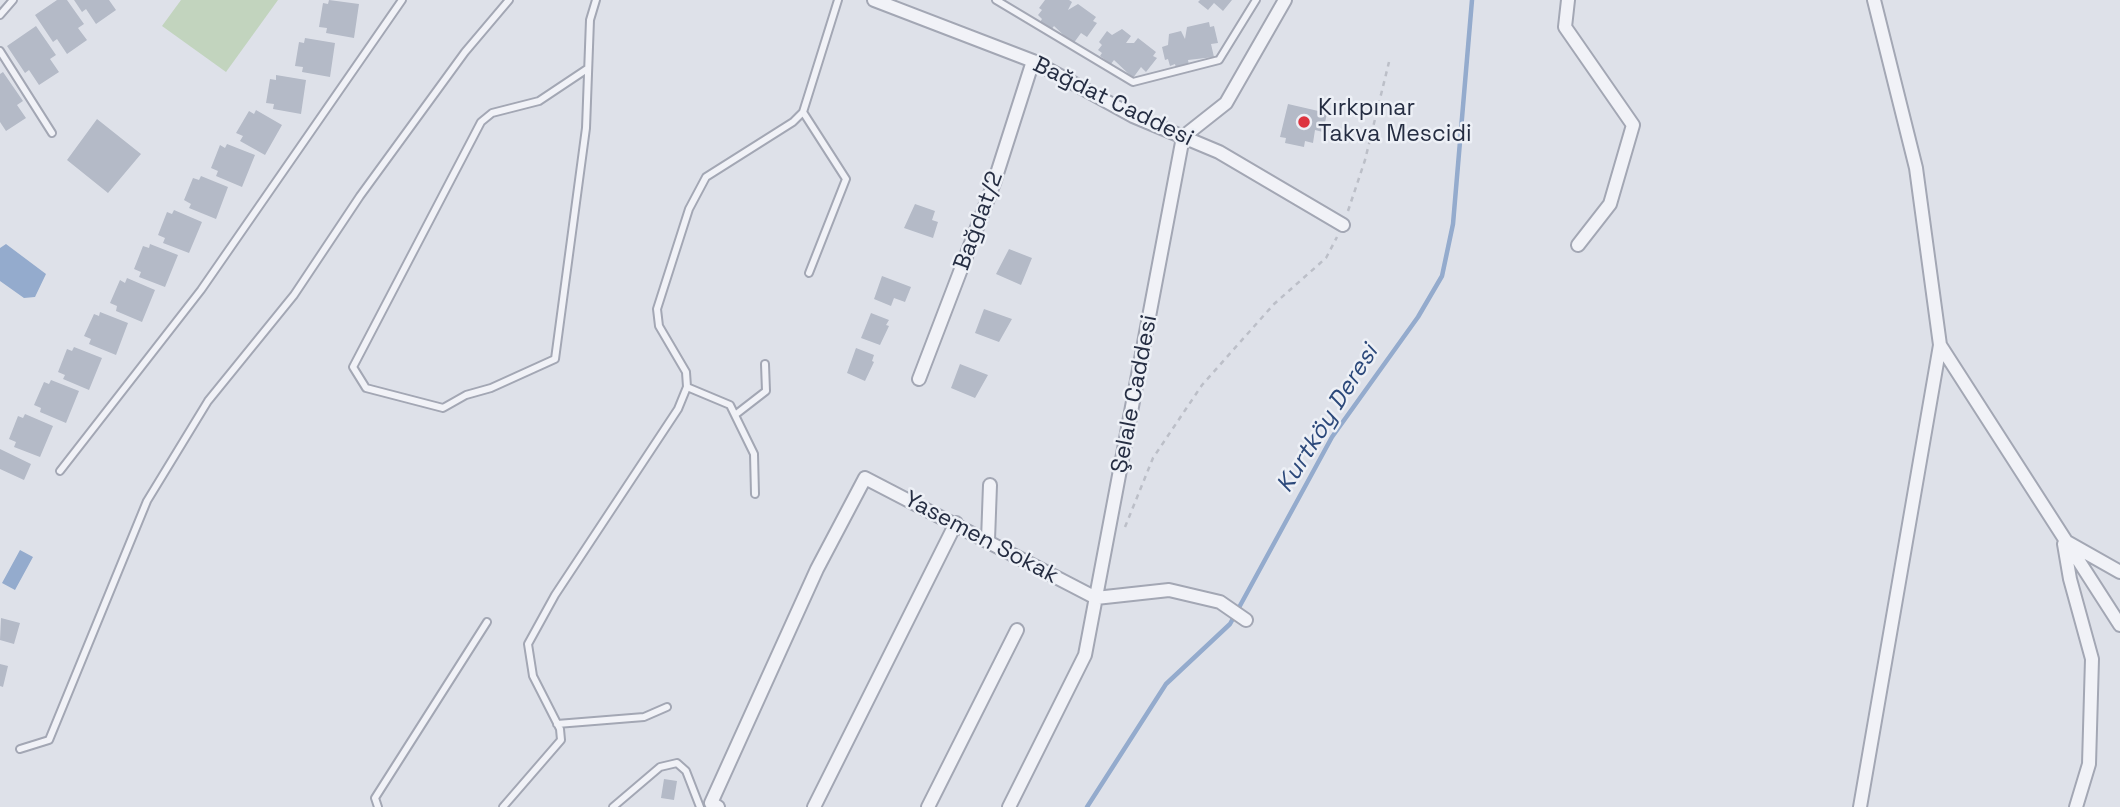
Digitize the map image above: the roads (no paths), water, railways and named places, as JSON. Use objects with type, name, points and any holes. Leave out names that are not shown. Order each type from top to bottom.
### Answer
[{"type":"street","name":"Bağdat Caddesi","points":[[874,0],[1033,61],[1133,116],[1219,152],[1343,225]]},
{"type":"street","points":[[1183,137],[1226,103],[1285,0]]},
{"type":"street","points":[[1568,0],[1565,27],[1633,125],[1610,204],[1578,245]]},
{"type":"street","points":[[1860,807],[1940,345],[1916,168],[1874,0]]},
{"type":"street","name":"Bağdat/2","points":[[919,379],[994,183],[1033,61]]},
{"type":"street","name":"Şelale Caddesi","points":[[1009,807],[1085,655],[1183,137]]},
{"type":"street","points":[[1940,345],[2120,625]]},
{"type":"street","name":"Yasemen Sokak","points":[[718,807],[711,803],[817,569],[866,478],[1096,598]]},
{"type":"street","points":[[988,540],[990,485]]},
{"type":"street","points":[[814,807],[956,523]]},
{"type":"street","points":[[2064,540],[2120,572]]},
{"type":"street","points":[[2064,540],[2070,579],[2092,659],[2088,764],[2076,807]]},
{"type":"street","points":[[1096,598],[1169,590],[1220,602],[1245,620]]},
{"type":"street","points":[[929,807],[1017,630]]},
{"type":"lane","points":[[0,15],[13,0]]},
{"type":"lane","points":[[60,471],[201,290],[402,0]]},
{"type":"lane","points":[[20,749],[49,740],[147,501],[208,401],[294,295],[360,196],[465,52],[509,0]]},
{"type":"lane","points":[[587,69],[538,101],[492,113],[481,122],[353,367],[366,388],[443,408],[466,395],[491,388],[555,359],[586,128],[590,20],[596,0]]},
{"type":"lane","points":[[503,807],[561,740],[557,723],[533,676],[528,644],[555,595],[678,409],[687,387],[685,372],[659,326],[657,309],[689,209],[706,177],[793,122],[803,112],[838,0]]},
{"type":"lane","points":[[996,0],[1133,82],[1219,60],[1255,0]]},
{"type":"lane","points":[[0,51],[52,133]]},
{"type":"lane","points":[[803,112],[846,179],[809,273]]},
{"type":"lane","points":[[735,415],[766,391],[765,364]]},
{"type":"lane","points":[[687,387],[730,404],[754,454],[755,494]]},
{"type":"lane","points":[[378,807],[375,798],[488,622]]},
{"type":"lane","points":[[557,723],[644,717],[667,707]]},
{"type":"lane","points":[[613,807],[660,767],[677,763],[686,771],[700,807]]},
{"type":"water","points":[[6,244],[46,274],[35,297],[24,298],[0,281],[0,248]]},
{"type":"water","points":[[20,550],[33,557],[15,590],[2,583]]},
{"type":"waterway","name":"Kurtköy Deresi","points":[[1087,807],[1166,684],[1230,624],[1332,437],[1418,317],[1442,276],[1453,224],[1472,0]]},
{"type":"place","name":"Kırkpınar Takva Mescidi","points":[[1304,122]]}]
